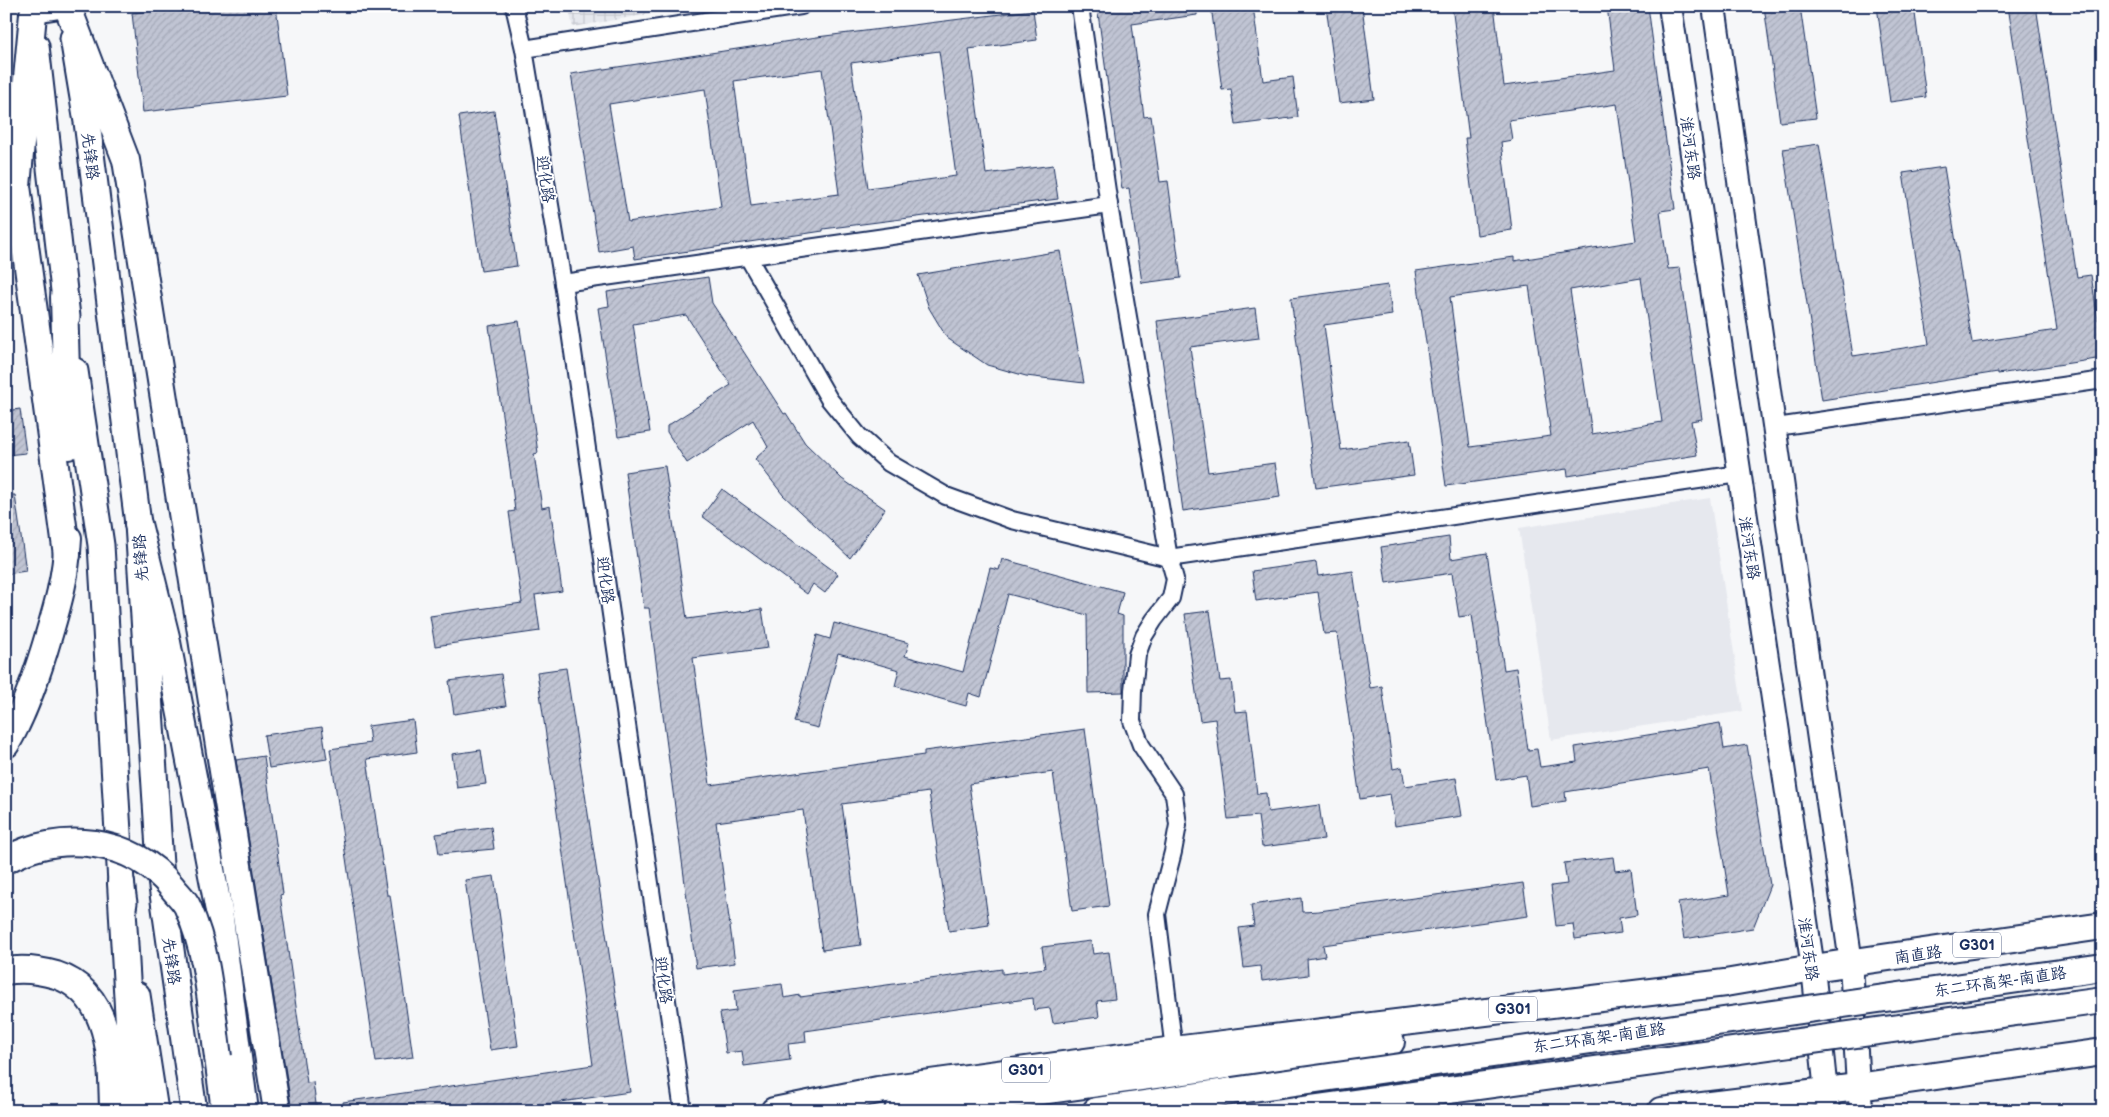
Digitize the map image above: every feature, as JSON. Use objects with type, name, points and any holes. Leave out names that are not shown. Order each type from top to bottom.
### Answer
[{"type":"highway","points":[[72,7],[126,160],[277,1109]]},
{"type":"highway","points":[[32,10],[17,186],[67,555]]},
{"type":"highway","points":[[9,739],[30,693],[56,614],[66,570],[70,507],[64,297]]},
{"type":"highway","points":[[138,524],[166,638],[219,911],[240,1107]]},
{"type":"highway","points":[[6,702],[56,614]]},
{"type":"highway","points":[[6,860],[24,850],[48,845],[76,841],[100,843],[139,858],[162,875],[188,906],[202,946],[240,1107]]},
{"type":"highway","points":[[121,883],[139,1059],[134,1111]]},
{"type":"highway","name":"南直路","points":[[1851,963],[2103,926]]},
{"type":"highway","name":"G301","points":[[774,1111],[878,1090],[1174,1050],[1725,983],[1851,963]]},
{"type":"highway","name":"东二环高架-南直路","points":[[1096,1111],[1692,1024],[2103,967]]},
{"type":"highway","points":[[6,971],[27,969],[49,973],[72,982],[87,995],[103,1023],[107,1038],[111,1064],[113,1111]]},
{"type":"highway","points":[[898,1111],[1676,1000],[1725,983]]},
{"type":"highway","name":"东二环高架-南直路","points":[[1297,1111],[2103,1000]]},
{"type":"highway","points":[[1662,1111],[1860,1099],[2103,1052]]},
{"type":"main road","name":"淮河东路","points":[[1670,6],[1738,474],[1813,968],[1827,1101]]},
{"type":"main road","points":[[1714,6],[1776,427],[1851,963],[1860,1099]]},
{"type":"main road","name":"先锋路","points":[[72,7],[138,524],[161,880],[194,1111]]},
{"type":"main road","points":[[32,10],[64,297],[102,545],[121,883]]},
{"type":"main road","points":[[139,1059],[155,1111]]},
{"type":"street","name":"迎化路","points":[[514,6],[524,49],[563,283],[683,1111]]},
{"type":"street","points":[[524,49],[801,6]]},
{"type":"street","points":[[1080,6],[1109,205],[1169,558],[1175,579],[1171,598],[1144,636],[1137,656],[1132,721],[1142,745],[1174,794],[1178,825],[1174,852],[1157,914],[1174,1050]]},
{"type":"street","points":[[32,10],[72,7]]},
{"type":"street","points":[[563,283],[1109,205]]},
{"type":"street","points":[[748,257],[829,398],[859,436],[889,463],[946,496],[1012,520],[1169,558],[1738,474]]},
{"type":"street","points":[[1776,427],[2103,380]]},
{"type":"shaded area","points":[[568,6],[697,6],[573,27]]},
{"type":"shaded area","points":[[1710,498],[1743,711],[1551,740],[1519,528]]},
{"type":"building","points":[[195,6],[276,6],[287,96],[143,112],[132,13]]},
{"type":"building","points":[[1097,6],[1197,6],[1197,15],[1132,24],[1144,117],[1151,116],[1160,182],[1168,181],[1181,278],[1142,283],[1129,188],[1122,189]]},
{"type":"building","points":[[1211,6],[1253,6],[1263,81],[1293,77],[1298,117],[1236,125],[1231,89],[1222,90]]},
{"type":"building","points":[[1326,6],[1362,6],[1374,99],[1339,103]]},
{"type":"building","points":[[1452,6],[1494,6],[1504,86],[1615,70],[1607,6],[1648,6],[1675,209],[1660,211],[1668,269],[1680,268],[1702,419],[1691,421],[1697,455],[1568,476],[1567,469],[1446,486],[1416,271],[1514,257],[1514,261],[1636,241],[1617,104],[1509,120],[1512,140],[1501,142],[1512,230],[1477,235],[1465,138],[1469,138]],"holes":[[[1641,278],[1662,422],[1592,434],[1570,290]],[[1529,286],[1551,436],[1470,447],[1450,297]]]},
{"type":"building","points":[[1764,6],[1800,6],[1816,118],[1780,122]]},
{"type":"building","points":[[1877,6],[1914,6],[1926,97],[1890,102]]},
{"type":"building","points":[[2008,6],[2036,6],[2077,277],[2091,275],[2098,320],[2103,319],[2103,358],[1998,374],[1998,372],[1822,400],[1783,149],[1819,144],[1853,356],[1929,344],[1903,173],[1944,167],[1972,343],[2057,330]]},
{"type":"building","points":[[1033,10],[1037,40],[969,49],[986,174],[1053,165],[1058,199],[823,229],[823,231],[635,259],[633,246],[599,252],[571,74],[817,37]],"holes":[[[939,51],[956,176],[868,188],[851,63]],[[822,69],[839,194],[751,206],[734,81]],[[705,89],[721,207],[628,222],[609,104]]]},
{"type":"building","points":[[494,111],[517,266],[481,271],[459,116]]},
{"type":"building","points":[[1060,251],[1084,383],[1026,376],[987,365],[947,338],[929,308],[918,275]]},
{"type":"building","points":[[708,277],[712,303],[805,443],[842,479],[885,509],[850,558],[783,495],[755,459],[768,447],[753,420],[687,463],[667,432],[667,426],[731,385],[686,315],[633,324],[650,432],[618,437],[598,308],[609,306],[607,292]]},
{"type":"building","points":[[1388,285],[1392,315],[1324,325],[1341,450],[1409,440],[1414,475],[1316,488],[1291,298]]},
{"type":"building","points":[[1255,308],[1259,338],[1190,347],[1208,472],[1275,463],[1280,497],[1183,511],[1157,321]]},
{"type":"building","points":[[519,321],[538,453],[534,454],[542,508],[550,506],[562,591],[535,595],[540,631],[435,646],[430,616],[522,603],[509,512],[515,511],[510,469],[489,326]]},
{"type":"building","points":[[20,409],[26,453],[6,455],[6,411]]},
{"type":"building","points":[[665,466],[687,619],[762,609],[768,648],[693,658],[710,785],[924,755],[924,751],[1085,729],[1109,906],[1072,911],[1053,772],[969,784],[989,925],[949,931],[929,792],[842,804],[861,945],[822,950],[803,810],[716,822],[735,963],[696,968],[649,608],[644,608],[625,472]]},
{"type":"building","points":[[722,489],[838,574],[825,593],[813,584],[807,594],[702,516]]},
{"type":"building","points":[[6,495],[15,495],[26,571],[6,574]]},
{"type":"building","points":[[1449,537],[1451,559],[1487,553],[1504,670],[1516,668],[1528,750],[1537,749],[1540,767],[1577,762],[1575,747],[1720,723],[1724,749],[1747,745],[1770,885],[1753,928],[1684,939],[1678,903],[1729,895],[1709,769],[1565,792],[1566,801],[1530,806],[1526,775],[1496,780],[1472,615],[1459,617],[1452,573],[1386,583],[1381,547]]},
{"type":"building","points":[[1002,559],[1123,592],[1117,614],[1123,616],[1123,692],[1088,693],[1087,615],[1008,594],[981,697],[969,693],[966,706],[895,686],[899,670],[838,653],[818,728],[794,722],[817,635],[830,639],[834,623],[909,643],[905,656],[963,672],[990,568],[999,570]]},
{"type":"building","points":[[1316,562],[1318,576],[1353,571],[1370,688],[1382,686],[1393,769],[1402,767],[1405,786],[1456,778],[1462,816],[1395,826],[1390,794],[1360,799],[1337,633],[1324,634],[1318,592],[1256,601],[1252,571]]},
{"type":"building","points":[[1210,611],[1220,681],[1231,680],[1235,712],[1247,711],[1257,794],[1266,793],[1268,812],[1319,805],[1324,839],[1262,847],[1258,816],[1228,819],[1215,719],[1200,721],[1185,614]]},
{"type":"building","points":[[566,668],[630,1092],[499,1111],[344,1111],[343,1102],[593,1065],[537,672]]},
{"type":"building","points":[[501,674],[506,706],[454,714],[449,681]]},
{"type":"building","points":[[413,720],[417,752],[367,759],[387,895],[390,895],[413,1057],[376,1062],[330,749],[370,743],[368,726]]},
{"type":"building","points":[[322,727],[327,759],[269,768],[264,735]]},
{"type":"building","points":[[481,750],[486,784],[457,788],[452,754]]},
{"type":"building","points":[[264,756],[283,894],[280,895],[307,1083],[313,1082],[317,1111],[292,1111],[236,760]]},
{"type":"building","points":[[491,827],[494,849],[439,854],[436,834]]},
{"type":"building","points":[[1613,857],[1615,871],[1631,869],[1637,915],[1619,918],[1621,933],[1575,939],[1573,924],[1556,926],[1551,886],[1567,884],[1564,863]]},
{"type":"building","points":[[494,876],[518,1046],[490,1050],[465,880]]},
{"type":"building","points":[[1523,883],[1528,916],[1323,945],[1325,956],[1307,959],[1308,975],[1262,981],[1260,966],[1244,968],[1239,928],[1254,926],[1251,905],[1301,898],[1302,912],[1319,911]]},
{"type":"building","points":[[1091,941],[1093,954],[1109,952],[1115,999],[1097,1001],[1099,1017],[1053,1023],[1050,1008],[1034,1010],[1033,998],[805,1031],[806,1042],[788,1044],[790,1060],[744,1066],[742,1051],[726,1053],[720,1013],[736,1011],[734,990],[782,984],[784,998],[1002,969],[1002,974],[1045,968],[1042,947]]}]
